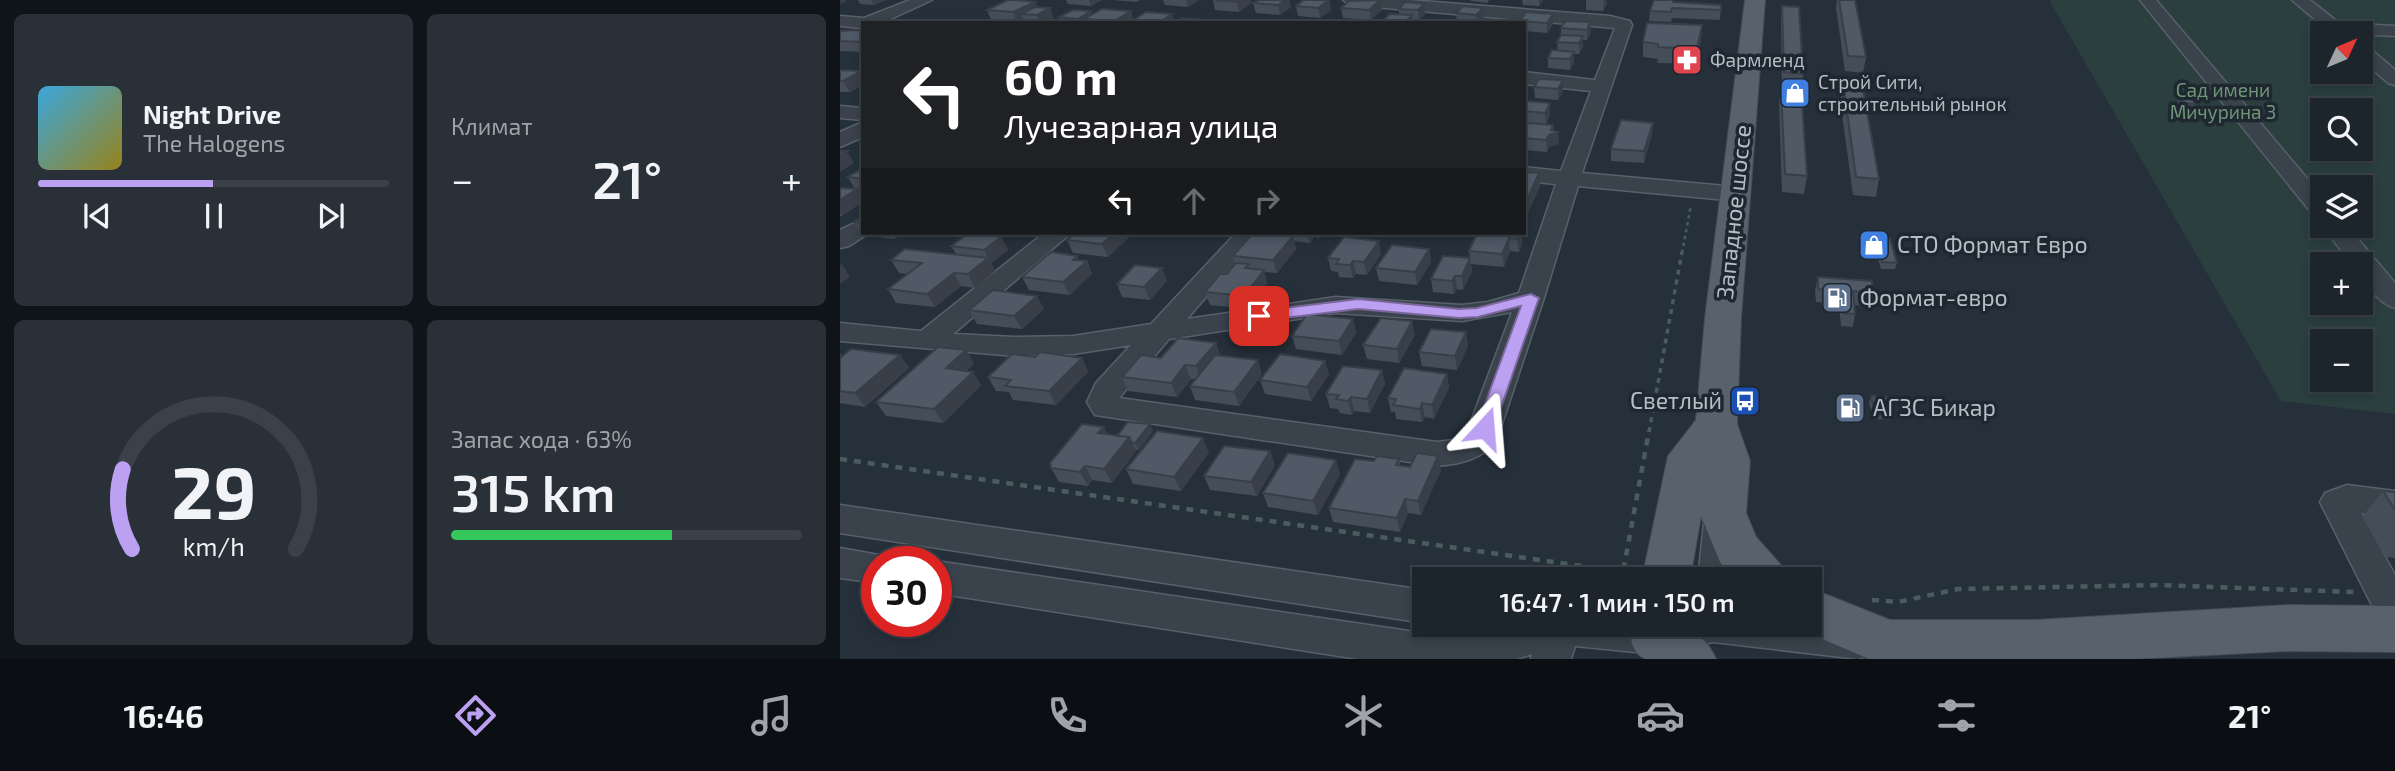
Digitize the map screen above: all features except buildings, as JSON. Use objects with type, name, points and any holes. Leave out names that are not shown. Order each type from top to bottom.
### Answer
[{"type":"main road","name":"Западное шоссе","points":[[1723,513],[1728,461],[1716,424],[1723,318],[1755,0]]},
{"type":"main road","points":[[1668,567],[1690,456],[1716,424]]},
{"type":"main road","points":[[1723,513],[1737,548],[1752,567]]},
{"type":"main road","points":[[1822,612],[2035,643],[2213,631],[2388,594]]},
{"type":"street","points":[[870,21],[924,0]]},
{"type":"street","points":[[1247,235],[1107,390],[1101,402],[1106,407],[1423,452],[1456,453],[1470,449],[1480,439],[1624,27],[1621,23],[1351,0]]},
{"type":"street","points":[[2148,0],[2310,197]]},
{"type":"street","points":[[2300,0],[2326,21]]},
{"type":"street","points":[[1440,21],[1452,8]]},
{"type":"street","points":[[840,21],[861,23]]},
{"type":"street","points":[[2373,32],[2395,32]]},
{"type":"street","points":[[2373,60],[2395,79]]},
{"type":"street","points":[[1526,78],[1602,86]]},
{"type":"street","points":[[840,112],[861,114]]},
{"type":"street","points":[[840,141],[861,129]]},
{"type":"street","points":[[1526,174],[1737,194]]},
{"type":"street","points":[[840,241],[861,227]]},
{"type":"street","points":[[928,340],[1057,235]]},
{"type":"street","points":[[2344,238],[2395,300]]},
{"type":"street","points":[[840,332],[1030,348],[1161,332],[1336,305],[1358,304],[1459,314],[1493,310],[1531,298]]},
{"type":"street","points":[[2388,594],[2337,502],[2347,498],[2395,505]]},
{"type":"street","name":"Западное шоссе","points":[[1718,567],[1723,513]]},
{"type":"street","points":[[840,519],[1412,605]]},
{"type":"street","points":[[840,563],[861,566]]},
{"type":"street","points":[[952,579],[1409,649],[1472,655],[1550,637],[1663,645],[1683,637]]},
{"type":"street","points":[[1813,637],[1821,638],[1877,621]]},
{"type":"street","points":[[1709,659],[1712,637]]},
{"type":"path","points":[[1624,567],[1694,190]]},
{"type":"path","points":[[840,459],[1588,567]]},
{"type":"path","points":[[1877,621],[1898,602],[1958,589],[2159,585],[2388,594]]},
{"type":"green space","name":"Сад имени Мичурина 3","points":[[2049,0],[2395,0],[2395,414],[2281,401]]},
{"type":"place","name":"Фармленд","points":[[1687,60]]},
{"type":"place","name":"Строй Сити, строительный рынок","points":[[1795,93]]},
{"type":"place","name":"СТО Формат Евро","points":[[1874,245]]},
{"type":"place","name":"Формат-евро","points":[[1837,298]]},
{"type":"place","name":"Светлый","points":[[1745,401]]},
{"type":"place","name":"АГЗС Бикар","points":[[1850,408]]},
{"type":"route","points":[[1259,316],[1358,304],[1459,314],[1478,313],[1531,298],[1485,428]]}]
